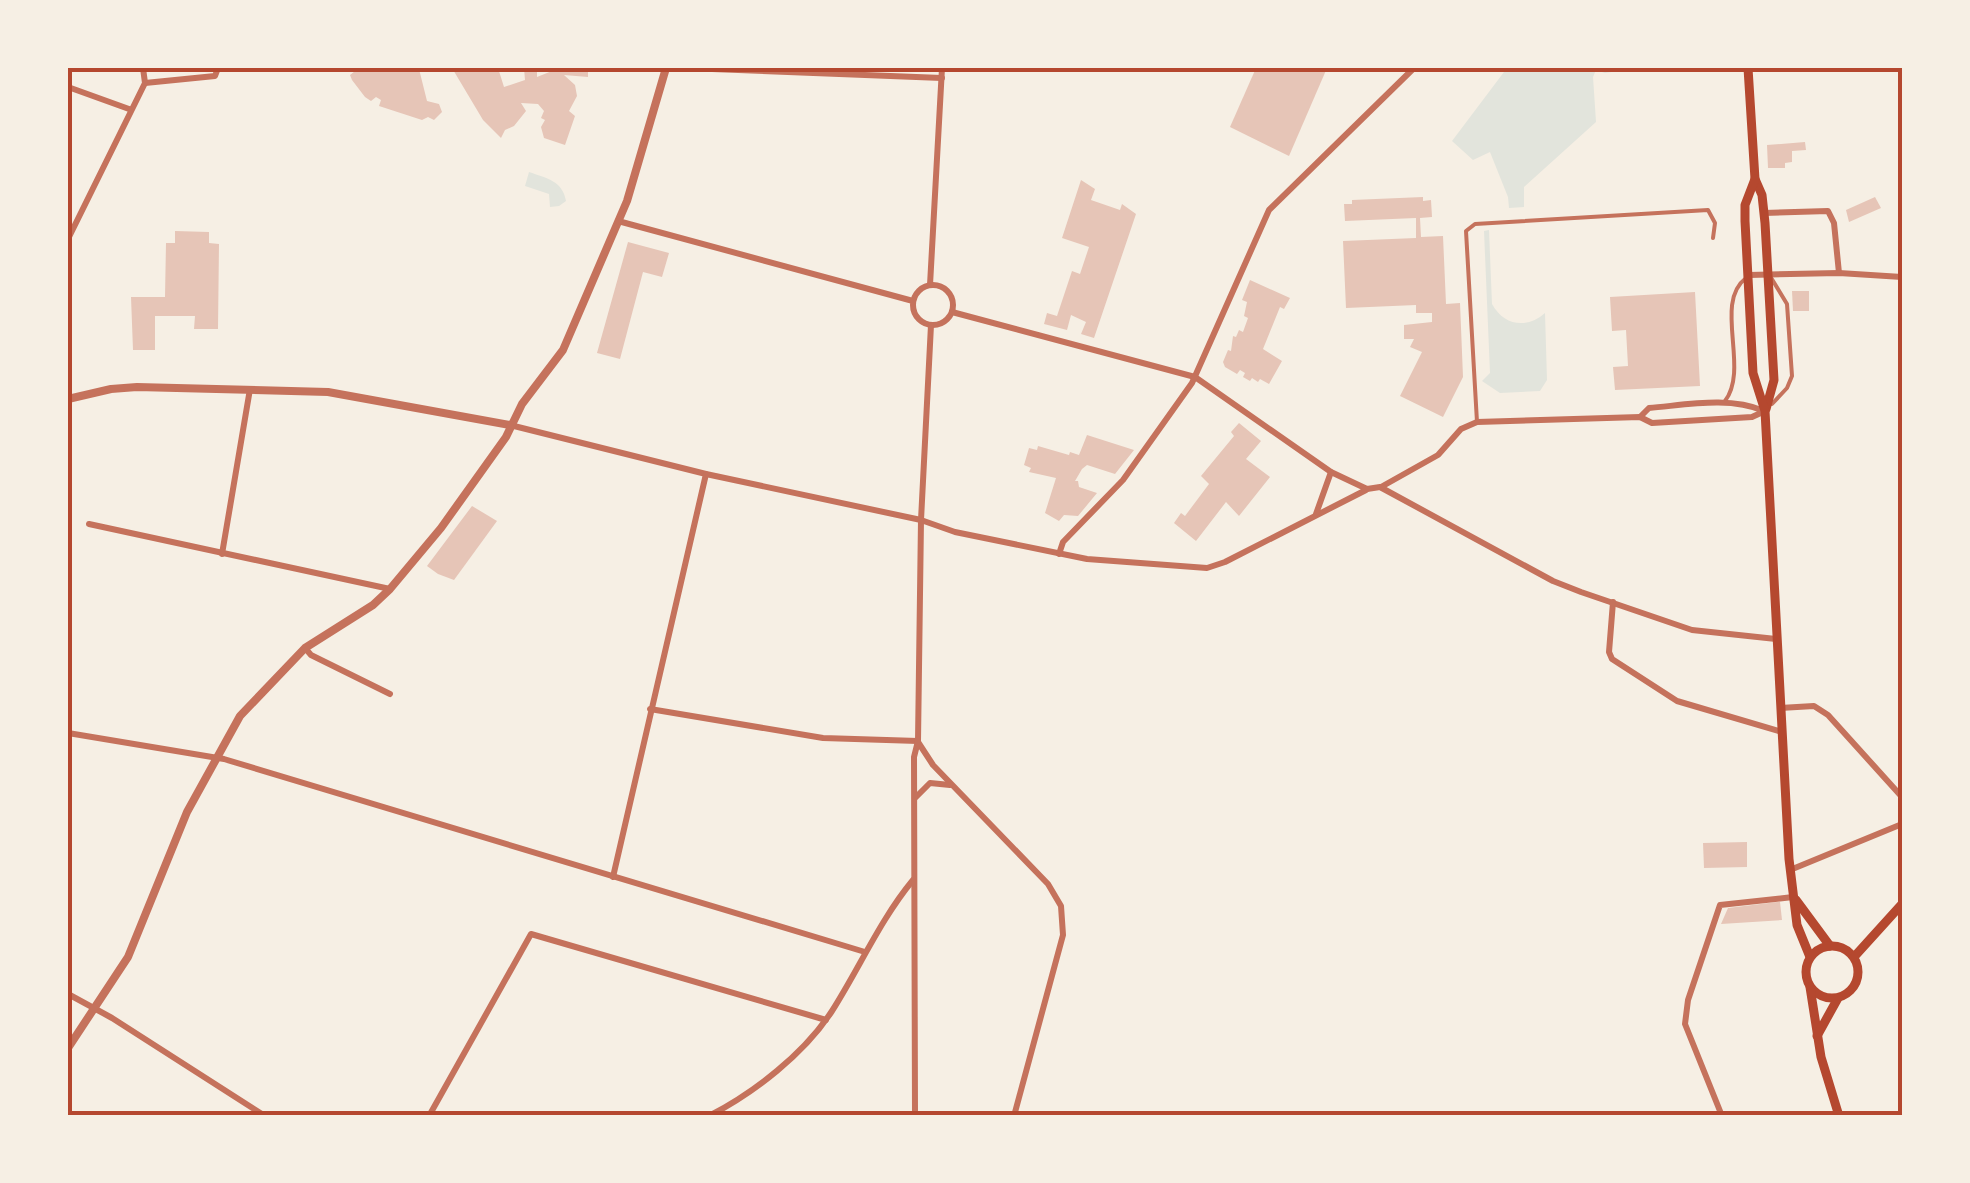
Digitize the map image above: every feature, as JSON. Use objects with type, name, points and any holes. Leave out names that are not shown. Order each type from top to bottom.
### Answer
[{"type":"main road","points":[[1748,68],[1755,179],[1764,212],[1774,380],[1765,412]]},
{"type":"main road","points":[[1755,179],[1745,205],[1754,373],[1765,412],[1790,870],[1797,924],[1810,957]]},
{"type":"main road","points":[[1794,897],[1830,946]]},
{"type":"main road","points":[[1854,957],[1902,904]]},
{"type":"main road","points":[[1817,1036],[1838,998],[1852,990],[1856,982],[1854,957],[1843,948],[1830,946],[1815,951],[1805,972],[1820,1057],[1840,1116]]},
{"type":"main road","points":[[1810,987],[1822,997],[1838,998]]},
{"type":"street","points":[[68,240],[144,83],[142,68]]},
{"type":"street","points":[[144,83],[215,76],[218,68]]},
{"type":"street","points":[[68,1048],[134,945],[188,812],[240,716],[305,648],[390,590],[441,528],[571,335],[618,221],[666,68]]},
{"type":"street","points":[[686,68],[942,78]]},
{"type":"street","points":[[930,285],[942,68]]},
{"type":"street","points":[[1059,554],[1063,542],[1122,480],[1194,376],[1268,210],[1414,68]]},
{"type":"street","points":[[68,87],[129,109]]},
{"type":"street","points":[[1764,212],[1830,213],[1838,274]]},
{"type":"street","points":[[618,221],[914,302]]},
{"type":"street","points":[[1750,275],[1902,278]]},
{"type":"street","points":[[930,285],[949,292],[953,302],[946,321],[931,325],[915,314],[914,302],[918,292],[930,285]]},
{"type":"street","points":[[952,312],[1194,376],[1331,472],[1367,489]]},
{"type":"street","points":[[916,1116],[914,757],[918,741],[931,325]]},
{"type":"street","points":[[68,399],[111,389],[137,388],[304,390],[368,397],[510,426],[1059,554],[1131,565],[1207,568],[1367,489],[1380,487],[1438,455],[1456,435],[1477,422],[1640,416],[1652,423],[1752,418],[1765,412]]},
{"type":"street","points":[[222,554],[250,389]]},
{"type":"street","points":[[1640,416],[1650,408],[1724,403],[1751,405],[1765,412]]},
{"type":"street","points":[[1316,515],[1331,472]]},
{"type":"street","points":[[613,877],[706,474]]},
{"type":"street","points":[[1380,487],[1553,582],[1692,630],[1776,638]]},
{"type":"street","points":[[90,524],[390,590]]},
{"type":"street","points":[[1613,602],[1609,652],[1612,659],[1677,701],[1782,732]]},
{"type":"street","points":[[305,648],[311,655],[390,694]]},
{"type":"street","points":[[1780,708],[1814,706],[1828,715],[1902,797]]},
{"type":"street","points":[[650,709],[823,738],[918,741]]},
{"type":"street","points":[[68,733],[216,758],[865,952]]},
{"type":"street","points":[[918,741],[952,785],[1048,884],[1061,906],[1063,935],[1014,1116]]},
{"type":"street","points":[[914,800],[930,783],[952,785]]},
{"type":"street","points":[[1790,870],[1902,824]]},
{"type":"street","points":[[710,1116],[734,1102],[801,1047],[826,1020],[889,912],[914,880]]},
{"type":"street","points":[[1722,1116],[1685,1024],[1694,984],[1720,905],[1794,897]]},
{"type":"street","points":[[428,1116],[526,938],[536,933],[826,1020]]},
{"type":"street","points":[[68,994],[265,1116]]},
{"type":"street","points":[[730,1116],[734,1102]]},
{"type":"lane","points":[[1477,422],[1466,231],[1475,224],[1708,210],[1715,224],[1712,238]]},
{"type":"lane","points":[[1765,412],[1792,379],[1787,304],[1768,274]]},
{"type":"lane","points":[[1724,403],[1734,386],[1734,292],[1737,284],[1750,275]]},
{"type":"shaded area","points":[[1507,68],[1637,68],[1605,73],[1596,70],[1596,122],[1524,187],[1524,207],[1509,208],[1490,152],[1473,160],[1452,141]]},
{"type":"shaded area","points":[[529,172],[557,185],[566,201],[550,207],[549,194],[525,186]]},
{"type":"shaded area","points":[[1489,230],[1492,304],[1503,317],[1516,323],[1545,313],[1547,380],[1540,391],[1500,393],[1482,381],[1490,373],[1484,231]]},
{"type":"building","points":[[359,68],[406,68],[406,72],[419,69],[427,101],[439,104],[442,112],[434,120],[422,120],[379,106],[381,100],[365,97],[352,80],[350,75]]},
{"type":"building","points":[[452,68],[498,68],[504,87],[525,80],[524,68],[537,68],[537,77],[552,71],[551,68],[588,68],[588,77],[564,75],[575,85],[577,96],[569,111],[575,116],[565,145],[544,138],[544,111],[538,104],[521,103],[526,111],[501,138],[483,120]]},
{"type":"building","points":[[1256,68],[1327,68],[1289,156],[1230,127]]},
{"type":"building","points":[[1805,142],[1806,150],[1792,151],[1792,162],[1785,163],[1785,168],[1768,168],[1767,145]]},
{"type":"building","points":[[1081,180],[1095,189],[1091,200],[1120,210],[1122,204],[1136,214],[1094,338],[1081,334],[1086,322],[1071,315],[1067,330],[1044,324],[1047,313],[1057,316],[1072,271],[1080,274],[1089,247],[1062,238]]},
{"type":"building","points":[[1423,197],[1423,201],[1431,200],[1432,217],[1420,218],[1421,237],[1443,236],[1446,304],[1460,303],[1463,377],[1443,417],[1400,396],[1422,352],[1410,347],[1414,339],[1404,339],[1404,325],[1432,322],[1432,313],[1416,313],[1416,305],[1346,308],[1343,241],[1416,238],[1416,218],[1345,221],[1344,204],[1352,204],[1352,200]]},
{"type":"building","points":[[1875,197],[1881,208],[1849,222],[1846,210]]},
{"type":"building","points":[[175,231],[209,232],[209,243],[219,244],[218,329],[194,329],[195,316],[155,316],[155,350],[133,350],[131,297],[165,297],[166,243],[175,243]]},
{"type":"building","points":[[628,242],[669,253],[662,277],[643,272],[620,359],[597,353]]},
{"type":"building","points":[[1250,280],[1290,298],[1284,309],[1280,307],[1263,349],[1282,361],[1269,384],[1260,379],[1250,381],[1243,377],[1245,373],[1240,370],[1237,374],[1223,362],[1228,350],[1231,351],[1233,336],[1239,330],[1243,332],[1248,318],[1244,316],[1247,302],[1242,300]]},
{"type":"building","points":[[1792,291],[1809,291],[1809,311],[1793,311]]},
{"type":"building","points":[[1695,292],[1700,386],[1615,390],[1613,367],[1628,366],[1626,330],[1612,331],[1610,297]]},
{"type":"building","points":[[1239,423],[1261,441],[1246,459],[1270,477],[1239,516],[1226,502],[1196,541],[1174,523],[1181,513],[1185,516],[1209,484],[1201,476],[1234,436],[1231,432]]},
{"type":"building","points":[[1087,435],[1134,450],[1115,474],[1087,465],[1082,469],[1075,481],[1079,487],[1097,493],[1078,516],[1064,515],[1059,521],[1045,513],[1056,478],[1029,472],[1031,468],[1024,465],[1029,448],[1037,450],[1038,446],[1079,455]]},
{"type":"building","points":[[472,506],[497,521],[454,580],[427,566]]},
{"type":"building","points":[[1747,842],[1747,867],[1704,868],[1703,843]]},
{"type":"building","points":[[1780,902],[1782,920],[1721,924],[1728,908]]}]
